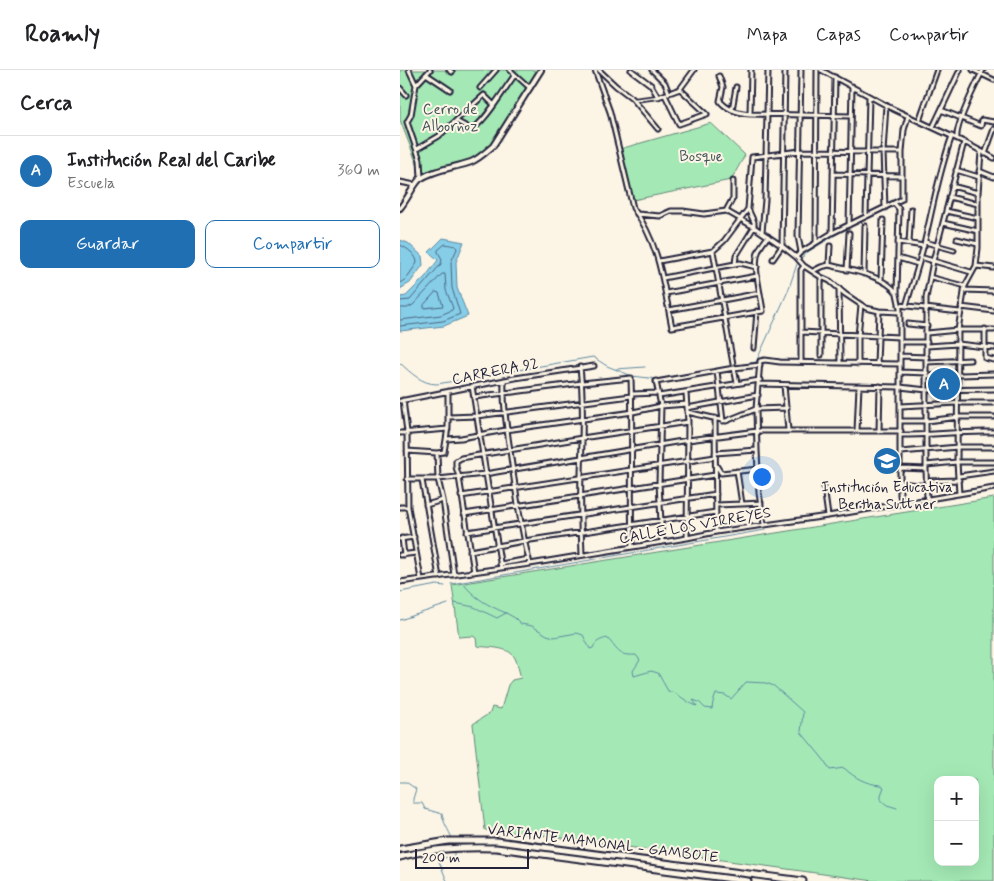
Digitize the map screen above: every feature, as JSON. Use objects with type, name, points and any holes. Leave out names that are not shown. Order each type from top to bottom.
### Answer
[{"type":"highway","name":"VARIANTE MAMONAL - GAMBOTE","points":[[400,849],[448,841],[497,841],[803,881]]},
{"type":"highway","points":[[400,857],[429,850],[496,848],[748,881]]},
{"type":"street","points":[[409,70],[416,85]]},
{"type":"street","points":[[421,178],[420,160],[406,124],[411,115],[416,85],[430,70]]},
{"type":"street","points":[[480,88],[496,70]]},
{"type":"street","points":[[510,70],[530,88]]},
{"type":"street","points":[[400,208],[421,178],[438,170],[472,162],[493,146],[541,70]]},
{"type":"street","points":[[594,70],[610,112],[633,208],[638,214],[660,261],[672,327],[764,310],[757,267],[758,250],[768,236]]},
{"type":"street","points":[[599,70],[616,86],[625,91],[658,129]]},
{"type":"street","points":[[631,70],[650,85],[658,96]]},
{"type":"street","points":[[652,70],[664,83],[679,124],[707,114],[680,89]]},
{"type":"street","points":[[634,100],[667,94],[680,89],[694,70]]},
{"type":"street","points":[[750,114],[751,70]]},
{"type":"street","points":[[762,232],[768,70]]},
{"type":"street","points":[[773,259],[782,246],[785,70]]},
{"type":"street","points":[[801,252],[798,236],[802,70]]},
{"type":"street","points":[[816,242],[817,70]]},
{"type":"street","points":[[822,70],[869,97],[957,138],[994,158]]},
{"type":"street","points":[[919,121],[937,70]]},
{"type":"street","points":[[933,127],[960,70]]},
{"type":"street","points":[[973,70],[982,72],[994,80]]},
{"type":"street","points":[[957,138],[962,118],[982,72]]},
{"type":"street","points":[[426,74],[450,90]]},
{"type":"street","points":[[456,121],[471,129],[475,128],[484,119],[514,74]]},
{"type":"street","points":[[719,76],[723,87],[720,102],[737,112],[801,116],[851,116]]},
{"type":"street","points":[[832,233],[835,77]]},
{"type":"street","points":[[849,225],[852,86]]},
{"type":"street","points":[[732,110],[736,87]]},
{"type":"street","points":[[400,88],[406,95]]},
{"type":"street","points":[[416,149],[434,140],[484,95],[493,104]]},
{"type":"street","points":[[866,216],[869,97]]},
{"type":"street","points":[[885,208],[883,152],[886,105]]},
{"type":"street","points":[[941,110],[980,126],[982,120],[994,122]]},
{"type":"street","points":[[797,258],[801,252],[816,242],[885,208],[903,197],[901,176],[902,152],[904,130],[908,116]]},
{"type":"street","points":[[985,154],[994,129]]},
{"type":"street","points":[[906,306],[924,244],[944,158],[952,136]]},
{"type":"street","points":[[927,499],[926,298],[929,277],[964,142]]},
{"type":"street","points":[[735,264],[736,256],[754,226],[748,209],[752,157],[800,151],[902,152]]},
{"type":"street","points":[[959,494],[957,462],[959,431],[958,330],[964,288],[971,272],[976,266],[981,152]]},
{"type":"street","points":[[956,170],[979,177]]},
{"type":"street","points":[[979,171],[994,177]]},
{"type":"street","points":[[833,174],[901,176]]},
{"type":"street","points":[[726,211],[733,198],[733,181]]},
{"type":"street","points":[[400,182],[415,185]]},
{"type":"street","points":[[952,186],[978,193]]},
{"type":"street","points":[[949,197],[978,204]]},
{"type":"street","points":[[894,203],[899,210],[897,294],[900,312],[900,483],[902,504]]},
{"type":"street","points":[[660,261],[713,251],[724,241],[748,209]]},
{"type":"street","points":[[908,243],[911,209]]},
{"type":"street","points":[[638,214],[660,216],[671,212],[683,211],[704,214],[726,211],[754,226],[782,246],[802,264],[820,277],[830,281],[860,305],[879,311],[900,312]]},
{"type":"street","points":[[946,211],[978,218]]},
{"type":"street","points":[[881,280],[883,220]]},
{"type":"street","points":[[943,223],[978,231]]},
{"type":"street","points":[[864,274],[866,226]]},
{"type":"street","points":[[848,270],[849,233]]},
{"type":"street","points":[[957,239],[978,244]]},
{"type":"street","points":[[898,242],[924,244],[954,250]]},
{"type":"street","points":[[829,265],[830,246]]},
{"type":"street","points":[[713,251],[737,383]]},
{"type":"street","points":[[920,257],[971,272]]},
{"type":"street","points":[[898,258],[918,264]]},
{"type":"street","points":[[663,278],[735,264],[757,267]]},
{"type":"street","points":[[801,362],[802,264]]},
{"type":"street","points":[[813,271],[829,265],[864,274],[881,280],[893,288],[897,294]]},
{"type":"street","points":[[976,266],[994,268]]},
{"type":"street","points":[[666,293],[757,276]]},
{"type":"street","points":[[820,277],[821,354]]},
{"type":"street","points":[[929,277],[964,288],[994,291]]},
{"type":"street","points":[[838,288],[840,363]]},
{"type":"street","points":[[669,310],[760,293]]},
{"type":"street","points":[[858,364],[860,305]]},
{"type":"street","points":[[899,305],[960,312]]},
{"type":"street","points":[[961,307],[994,311]]},
{"type":"street","points":[[877,364],[879,311]]},
{"type":"street","points":[[754,348],[757,312]]},
{"type":"street","points":[[908,324],[927,326]]},
{"type":"street","points":[[986,329],[985,358],[994,360]]},
{"type":"street","points":[[927,333],[958,330],[994,330]]},
{"type":"street","points":[[801,332],[900,339],[927,344],[958,344],[994,348]]},
{"type":"street","points":[[900,356],[927,357]]},
{"type":"street","points":[[764,524],[759,493],[756,409],[762,360],[900,364]]},
{"type":"street","points":[[927,362],[970,360]]},
{"type":"street","points":[[662,542],[658,464],[660,406],[656,382],[717,371],[733,366],[760,365]]},
{"type":"street","name":"CARRERA 92","points":[[402,400],[504,380],[594,366]]},
{"type":"street","points":[[580,367],[582,383],[580,477],[582,555]]},
{"type":"street","points":[[717,371],[723,421]]},
{"type":"street","points":[[900,372],[994,374]]},
{"type":"street","points":[[474,397],[631,378],[633,412],[631,469],[632,547]]},
{"type":"street","points":[[504,380],[503,394],[506,430],[524,541],[530,564]]},
{"type":"street","points":[[449,417],[477,416],[631,395],[686,393],[760,380]]},
{"type":"street","points":[[758,384],[880,386],[927,390],[958,388],[994,389]]},
{"type":"street","points":[[784,385],[788,430]]},
{"type":"street","points":[[472,386],[500,566]]},
{"type":"street","points":[[857,431],[859,386]]},
{"type":"street","points":[[879,431],[880,386]]},
{"type":"street","points":[[407,451],[444,452],[449,417],[448,391]]},
{"type":"street","points":[[686,393],[688,422],[687,538]]},
{"type":"street","points":[[447,439],[480,436],[506,430],[582,420],[660,406],[687,408],[758,395]]},
{"type":"street","points":[[402,400],[407,432],[408,507],[421,579]]},
{"type":"street","points":[[901,406],[994,403]]},
{"type":"street","points":[[687,408],[723,421],[756,409],[787,408]]},
{"type":"street","points":[[901,420],[927,421],[959,417],[994,417]]},
{"type":"street","points":[[715,418],[716,532]]},
{"type":"street","points":[[474,572],[459,477],[456,472],[456,461],[461,458],[510,449],[688,422]]},
{"type":"street","points":[[400,433],[448,429]]},
{"type":"street","points":[[407,479],[438,479],[485,474],[688,440],[757,431],[901,431]]},
{"type":"street","points":[[901,436],[959,431],[994,432]]},
{"type":"street","points":[[901,452],[958,447],[994,447]]},
{"type":"street","points":[[461,496],[715,455],[758,450]]},
{"type":"street","points":[[436,453],[438,479],[454,575]]},
{"type":"street","points":[[901,468],[926,467],[957,462],[994,462]]},
{"type":"street","points":[[715,464],[721,473]]},
{"type":"street","points":[[400,468],[407,468]]},
{"type":"street","points":[[464,514],[737,470],[758,469]]},
{"type":"street","points":[[737,470],[742,504]]},
{"type":"street","points":[[926,481],[959,478],[994,471]]},
{"type":"street","points":[[422,480],[439,577]]},
{"type":"street","points":[[900,483],[927,486]]},
{"type":"street","points":[[824,487],[828,516]]},
{"type":"street","name":"CALLE LOS VIRREYES","points":[[400,582],[474,572],[513,564],[530,564],[764,524],[828,516],[994,488]]},
{"type":"street","points":[[400,492],[407,492]]},
{"type":"street","points":[[467,532],[581,513],[716,494]]},
{"type":"street","points":[[426,505],[443,500]]},
{"type":"street","points":[[716,506],[761,503]]},
{"type":"street","points":[[400,507],[408,507]]},
{"type":"street","points":[[470,551],[497,545],[716,512]]},
{"type":"street","points":[[414,537],[401,538],[402,555],[416,553]]},
{"type":"street","points":[[513,564],[529,559]]},
{"type":"green space","name":"Cerro de Albornoz","points":[[400,70],[542,70],[507,127],[490,148],[481,156],[468,163],[422,177],[400,120]]},
{"type":"green space","name":"Bosque","points":[[711,123],[745,155],[731,180],[633,200],[620,149]]},
{"type":"green space","points":[[994,498],[994,881],[874,881],[548,836],[485,830],[473,724],[490,713],[492,707],[501,709],[508,685],[512,680],[521,678],[515,658],[508,651],[477,646],[476,638],[473,636],[459,637],[452,585]]},
{"type":"water","points":[[443,238],[464,242],[456,262],[457,288],[468,316],[444,326],[400,331],[400,297],[406,296],[426,276],[438,260],[429,252]]},
{"type":"water","points":[[400,240],[408,243],[422,256],[423,265],[410,283],[400,289]]},
{"type":"waterway","points":[[400,363],[422,380],[437,384],[593,357],[607,366],[632,376],[657,379],[756,362],[788,291],[797,264],[806,253],[845,229],[894,206]]},
{"type":"waterway","points":[[616,369],[645,367]]},
{"type":"waterway","points":[[451,584],[765,530]]},
{"type":"waterway","points":[[463,583],[482,601],[506,613]]},
{"type":"waterway","points":[[400,592],[437,585],[445,586]]},
{"type":"waterway","points":[[455,603],[474,607],[497,618],[506,613],[521,624],[532,626],[554,637],[577,633],[583,635],[590,649],[598,641],[607,638],[621,653],[636,655],[640,660],[633,671],[634,676],[651,671],[658,673],[668,691],[697,706],[693,700],[699,702],[705,708],[712,709],[716,694],[725,695],[731,699],[746,682],[766,683],[774,686],[803,712],[801,732],[830,770],[844,768],[861,780],[881,785],[884,787],[881,800],[887,805],[897,808]]},
{"type":"waterway","points":[[400,620],[448,604]]},
{"type":"waterway","points":[[400,782],[406,782],[416,789],[413,803],[422,803],[425,809],[442,814],[452,838]]},
{"type":"waterway","points":[[447,881],[438,859],[454,856],[454,853]]},
{"type":"place","name":"Institución Real del Caribe","points":[[944,384]]},
{"type":"place","name":"Institución Educativa Bertha Suttner","points":[[887,461]]}]
